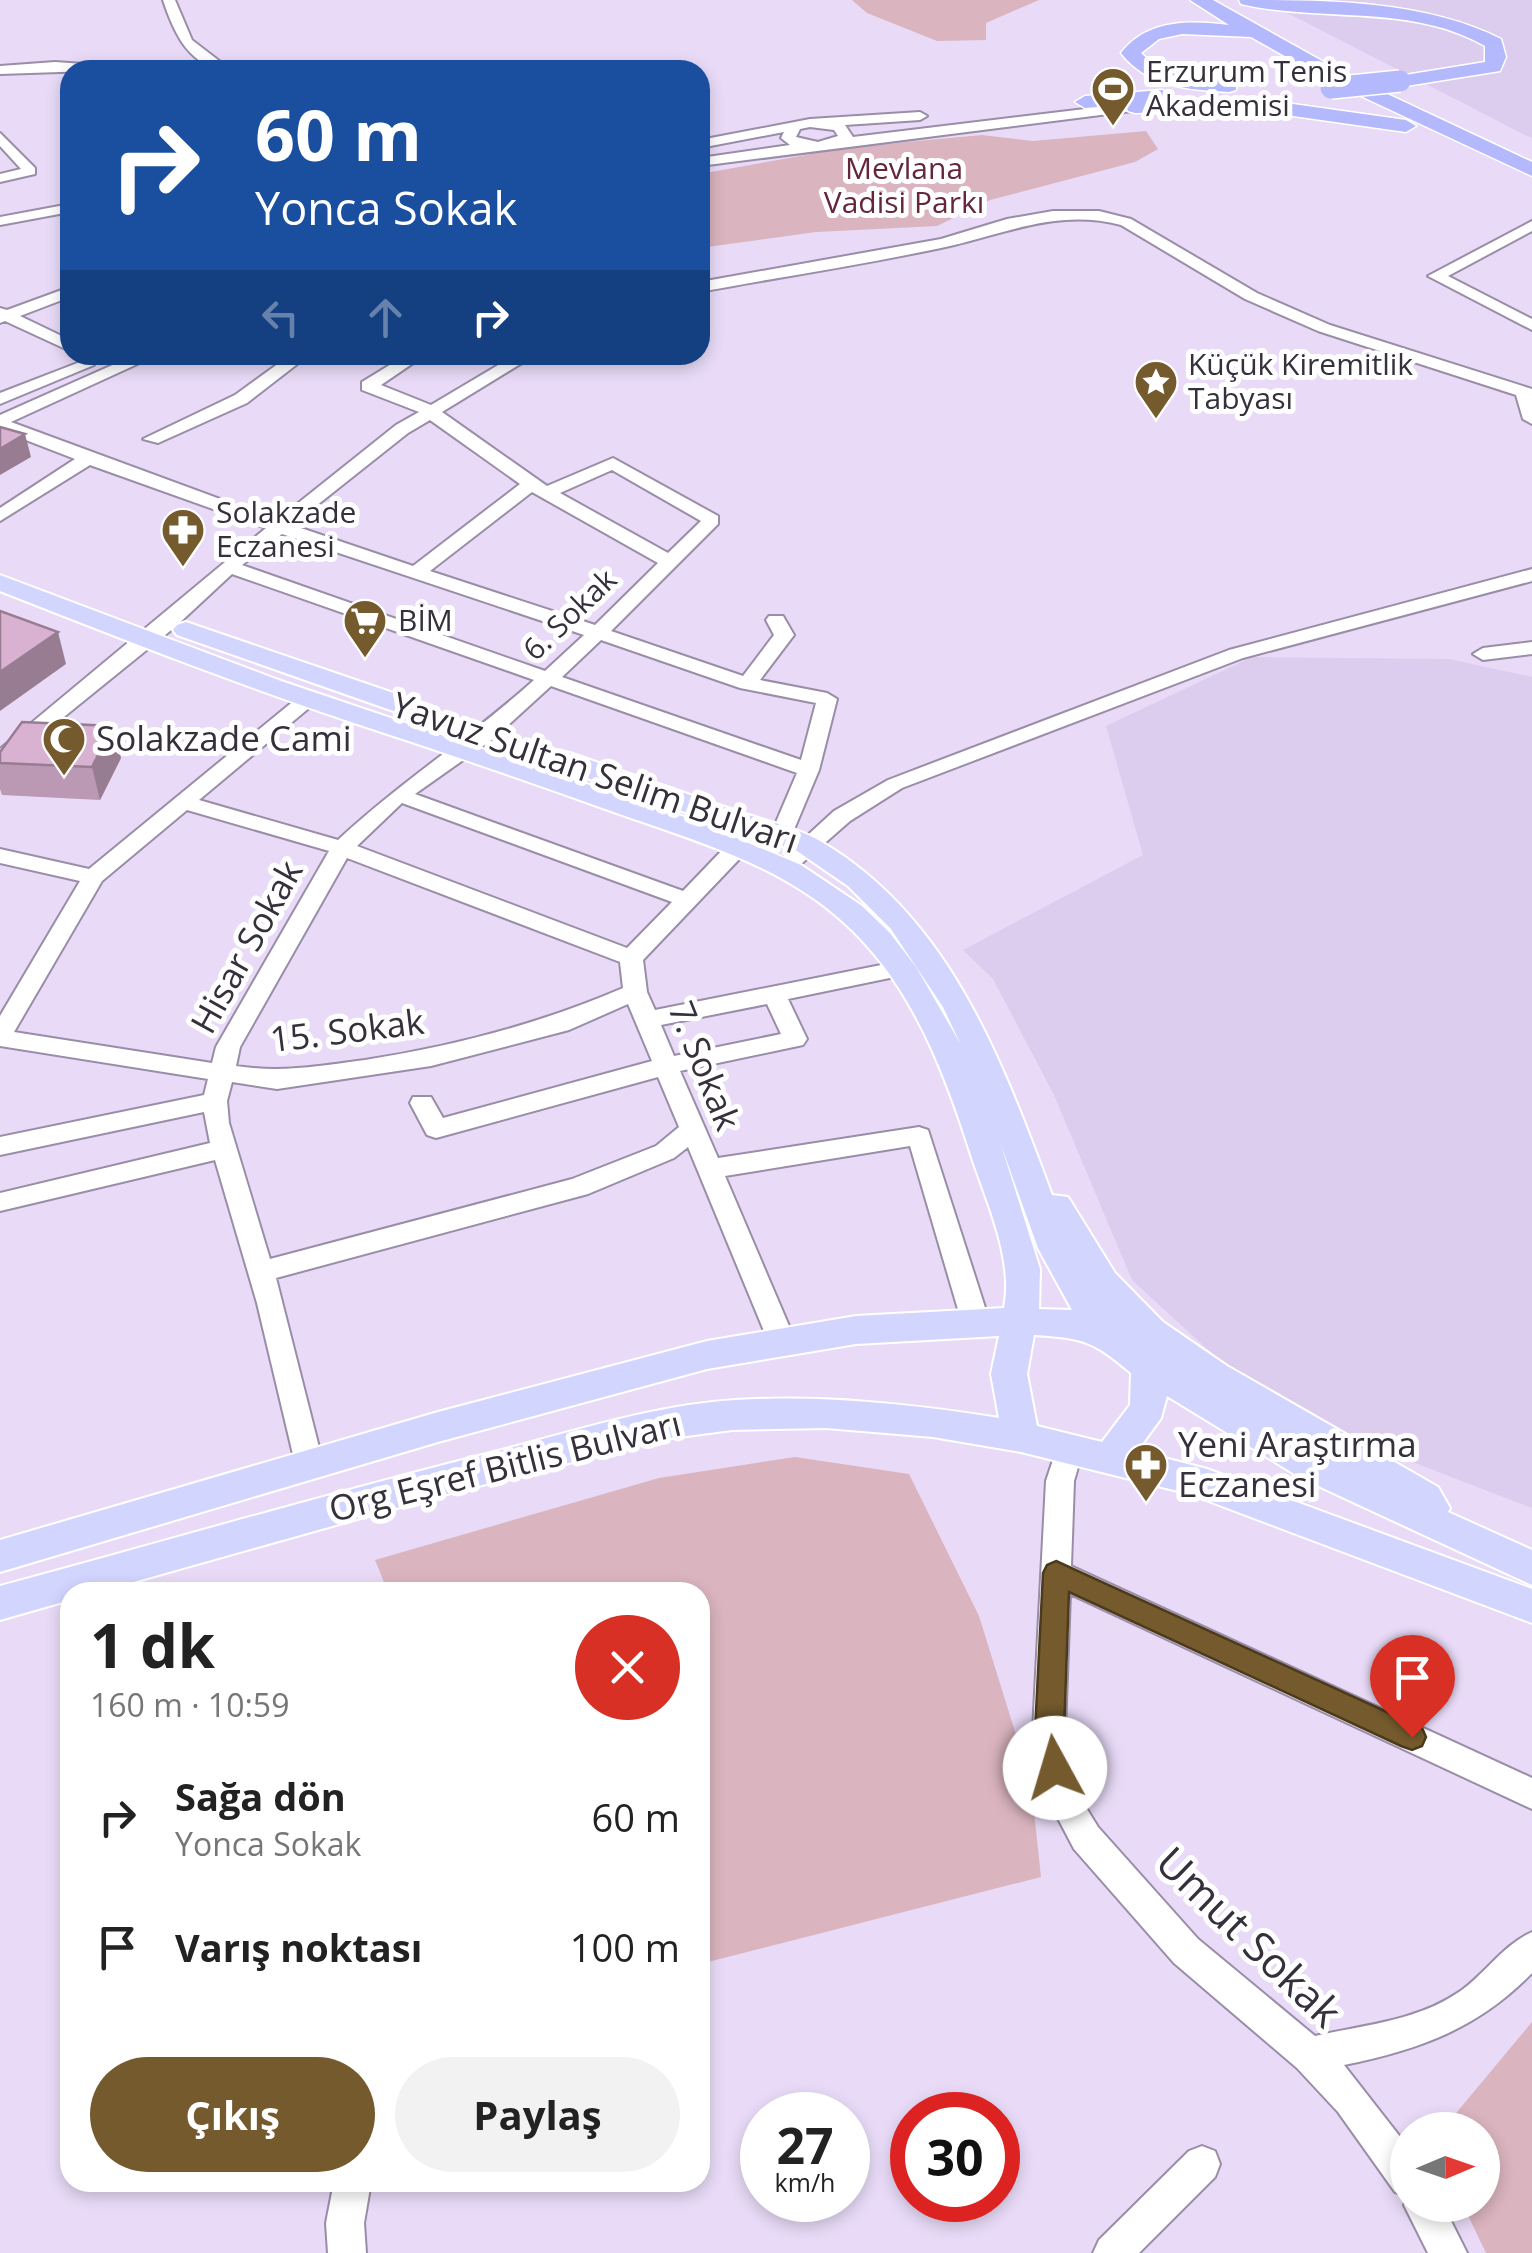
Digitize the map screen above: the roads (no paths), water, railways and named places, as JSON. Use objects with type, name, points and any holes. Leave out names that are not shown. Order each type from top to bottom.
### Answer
[{"type":"highway","points":[[1085,102],[1110,91],[1120,73],[1117,54],[1124,36],[1174,13],[1178,0]]},
{"type":"highway","points":[[1199,0],[1340,79],[1532,170]]},
{"type":"highway","points":[[1227,0],[1532,154]]},
{"type":"highway","points":[[1135,107],[1493,67],[1496,58],[1494,44],[1459,22],[1423,12],[1248,0]]},
{"type":"highway","points":[[1332,28],[1366,17],[1416,18],[1466,34],[1476,46],[1473,59],[1464,64],[1395,78]]},
{"type":"highway","points":[[1268,38],[1211,29],[1163,31],[1138,40],[1131,53],[1149,70],[1186,81],[1330,85]]},
{"type":"highway","points":[[1085,102],[1289,85]]},
{"type":"highway","points":[[1135,107],[1228,104],[1331,112],[1399,124],[1487,150]]},
{"type":"main road","name":"Yavuz Sultan Selim Bulvarı","points":[[0,559],[308,699],[476,742],[738,846],[784,866],[852,914],[901,969],[951,1060],[1023,1269],[1024,1297],[1019,1321]]},
{"type":"main road","name":"Yavuz Sultan Selim Bulvarı","points":[[0,582],[158,631],[476,742],[794,840],[858,880],[921,946],[979,1048],[1055,1248],[1076,1290],[1111,1336]]},
{"type":"main road","points":[[1031,1183],[1053,1201],[1103,1282],[1150,1332],[1214,1376],[1425,1498],[1443,1529]]},
{"type":"main road","points":[[1019,1321],[1009,1374],[1021,1437],[1111,1458],[1251,1499],[1532,1606]]},
{"type":"main road","points":[[0,1556],[644,1370],[782,1340],[856,1330],[1019,1321],[1072,1324],[1111,1336],[1149,1368],[1314,1467],[1532,1568]]},
{"type":"main road","points":[[1111,1458],[1148,1408],[1149,1368]]},
{"type":"main road","name":"Org Eşref Bitlis Bulvarı","points":[[78,1582],[439,1480],[683,1421],[732,1414],[826,1413],[933,1422],[1021,1437]]},
{"type":"main road","name":"Org Eşref Bitlis Bulvarı","points":[[0,1604],[60,1587]]},
{"type":"street","points":[[170,0],[179,34],[209,60]]},
{"type":"street","points":[[0,70],[60,66]]},
{"type":"street","points":[[710,142],[820,123],[992,113],[1085,102]]},
{"type":"street","points":[[710,161],[1135,107]]},
{"type":"street","points":[[820,123],[843,130],[846,137],[839,143]]},
{"type":"street","points":[[794,127],[788,138],[809,146]]},
{"type":"street","points":[[0,137],[30,171],[0,178]]},
{"type":"street","points":[[3,225],[60,211]]},
{"type":"street","points":[[710,285],[944,243],[1012,222],[1052,215],[1099,215],[1126,222],[1251,296],[1324,328],[1531,394]]},
{"type":"street","points":[[1532,226],[1436,276],[1532,324]]},
{"type":"street","points":[[2,316],[60,296]]},
{"type":"street","points":[[2,316],[60,342]]},
{"type":"street","points":[[0,399],[79,365]]},
{"type":"street","points":[[0,422],[127,365]]},
{"type":"street","points":[[152,439],[241,398],[287,365]]},
{"type":"street","points":[[401,365],[368,386],[428,413],[539,488],[670,561]]},
{"type":"street","points":[[0,758],[158,631],[228,567],[402,429],[510,365]]},
{"type":"street","points":[[1531,394],[1523,397],[1522,403],[1532,420]]},
{"type":"street","points":[[0,422],[88,459],[282,528],[747,684],[827,698],[794,840],[784,866]]},
{"type":"street","points":[[0,516],[88,459]]},
{"type":"street","name":"6. Sokak","points":[[476,742],[600,632],[712,520],[613,463],[539,488]]},
{"type":"street","points":[[417,572],[539,488]]},
{"type":"street","points":[[228,567],[810,770]]},
{"type":"street","points":[[794,840],[896,784],[1236,654],[1532,575]]},
{"type":"street","points":[[747,684],[784,635],[776,620]]},
{"type":"street","points":[[1483,654],[1532,648]]},
{"type":"street","points":[[0,1037],[42,958],[93,877],[308,699]]},
{"type":"street","name":"Hisar Sokak","points":[[310,1467],[261,1272],[224,1149],[215,1100],[220,1071],[228,1047],[342,848],[399,795],[476,742]]},
{"type":"street","points":[[399,795],[687,900]]},
{"type":"street","points":[[185,803],[342,848],[630,958],[738,846]]},
{"type":"street","points":[[0,856],[93,877]]},
{"type":"street","name":"7. Sokak","points":[[630,958],[635,992],[646,1020],[782,1340]]},
{"type":"street","points":[[646,1020],[901,969]]},
{"type":"street","name":"15. Sokak","points":[[0,1037],[277,1080],[431,1058],[561,1024],[635,992]]},
{"type":"street","points":[[422,1103],[436,1129],[666,1066],[795,1039],[773,992]]},
{"type":"street","points":[[0,1146],[215,1100]]},
{"type":"street","points":[[261,1272],[578,1187],[665,1152],[692,1130]]},
{"type":"street","points":[[709,1169],[919,1136],[976,1323]]},
{"type":"street","points":[[0,1202],[224,1149]]},
{"type":"street","name":"Umut Sokak","points":[[1068,1450],[1060,1481],[1049,1732],[1055,1768],[1068,1807],[1086,1838],[1186,1950],[1310,2055],[1351,2099],[1390,2154]]},
{"type":"street","points":[[1056,1573],[1532,1794]]},
{"type":"street","points":[[1310,2055],[1431,2025],[1461,2012],[1492,1989],[1532,1950]]},
{"type":"street","points":[[1112,2253],[1202,2164]]},
{"type":"street","points":[[346,2253],[346,2209],[350,2192]]},
{"type":"street","points":[[1432,2222],[1448,2253]]},
{"type":"place","name":"Erzurum Tenis Akademisi","points":[[1113,127]]},
{"type":"place","name":"Küçük Kiremitlik Tabyası","points":[[1156,420]]},
{"type":"place","name":"Solakzade Eczanesi","points":[[183,568]]},
{"type":"place","name":"BİM","points":[[365,659]]},
{"type":"place","name":"Solakzade Cami","points":[[64,777]]},
{"type":"place","name":"Yeni Araştırma Eczanesi","points":[[1146,1503]]},
{"type":"park label","name":"Mevlana Vadisi Parkı","points":[[904,186]]}]
